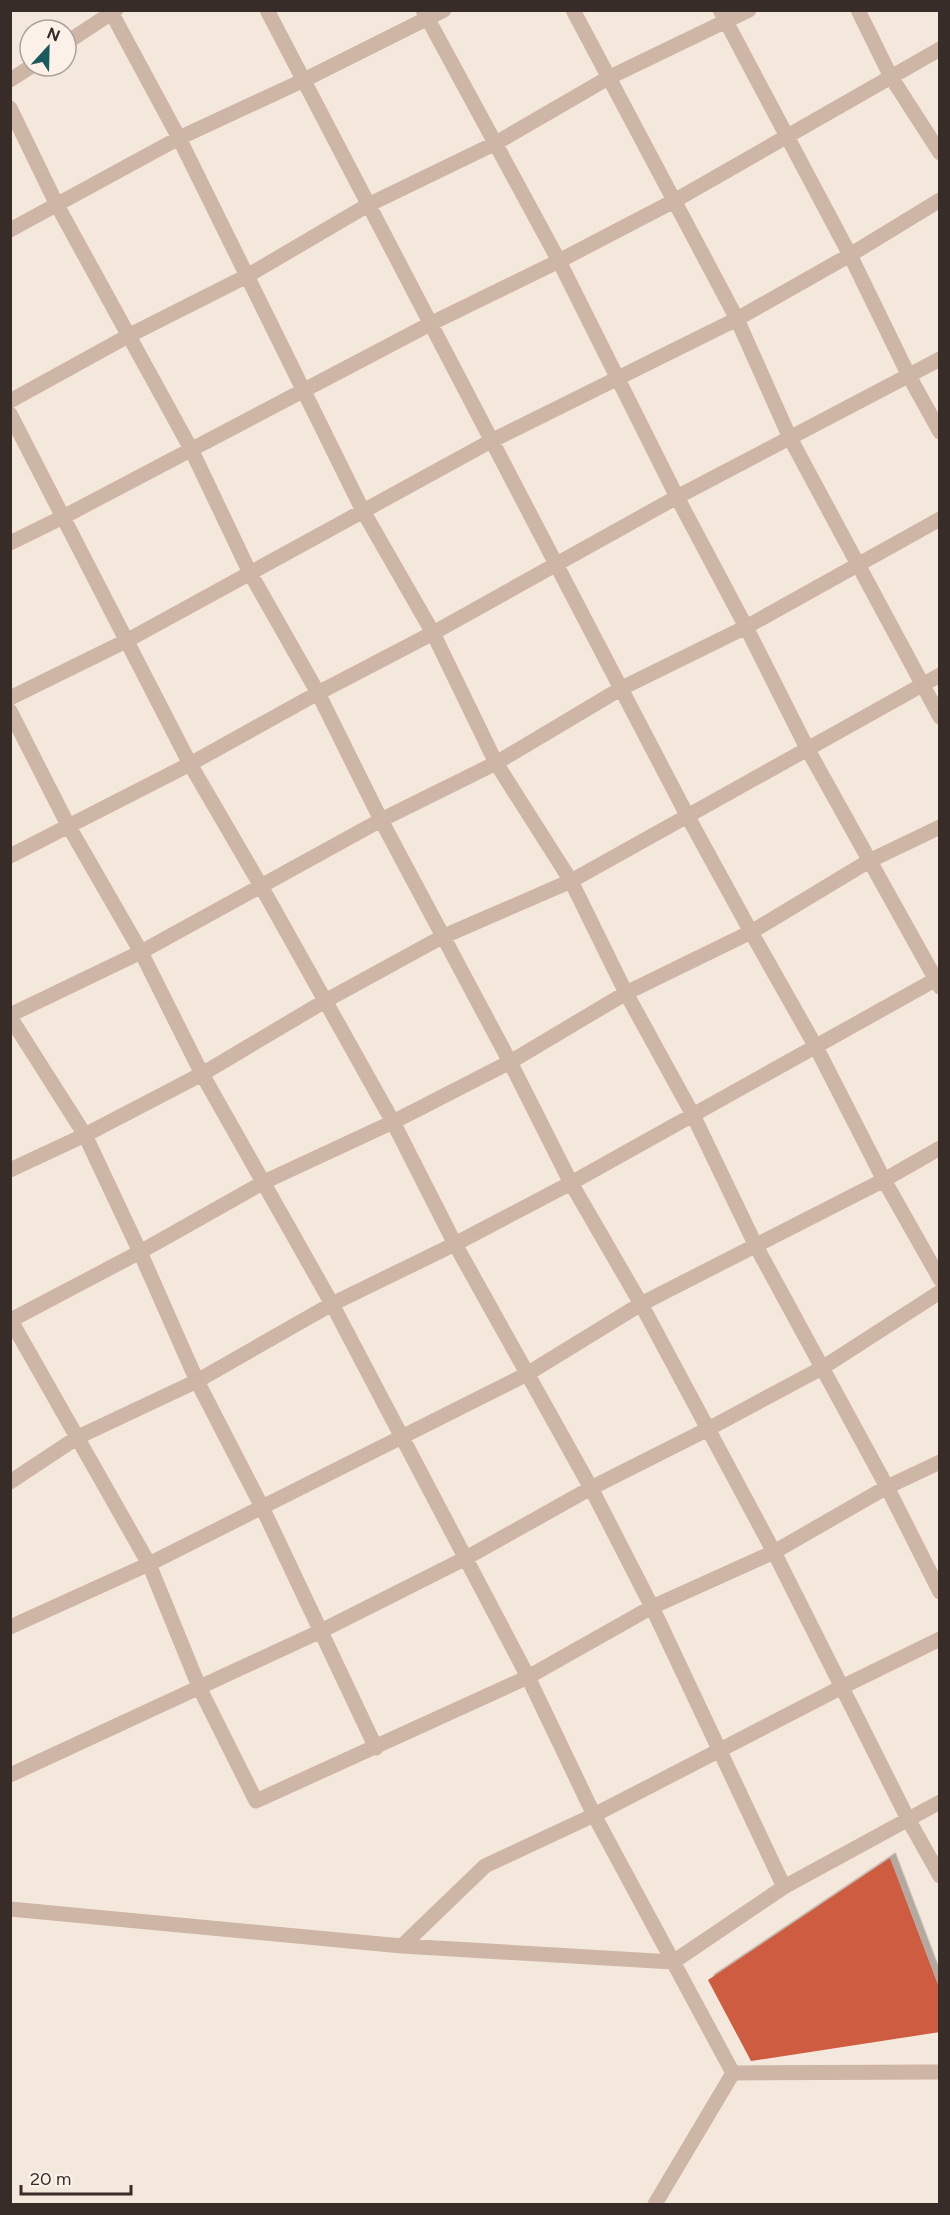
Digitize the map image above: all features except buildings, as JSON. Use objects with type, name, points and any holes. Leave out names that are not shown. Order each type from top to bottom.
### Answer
[{"type":"street","points":[[267,10],[688,817],[816,1047],[884,1180],[939,1279]]},
{"type":"street","points":[[10,230],[179,138],[304,80],[425,15],[444,10]]},
{"type":"street","points":[[573,10],[737,319],[790,438],[860,565],[939,717]]},
{"type":"street","points":[[10,401],[128,336],[247,276],[368,205],[496,143],[608,78],[723,16],[749,10]]},
{"type":"street","points":[[858,10],[891,77],[939,153]]},
{"type":"street","points":[[78,35],[113,11],[179,138],[363,511],[433,633],[496,763],[572,881],[626,993],[693,1116],[756,1246],[887,1487],[939,1592]]},
{"type":"street","points":[[10,1482],[78,1437],[197,1381],[332,1304],[455,1244],[571,1183],[938,981],[808,750],[677,497],[559,261],[425,15]]},
{"type":"street","points":[[723,16],[850,255],[939,432]]},
{"type":"street","points":[[10,543],[430,324],[559,261],[674,201],[939,49]]},
{"type":"street","points":[[10,108],[57,205],[191,449],[250,573],[318,693],[381,820],[510,1062],[571,1183],[641,1304],[774,1552],[939,1876]]},
{"type":"street","points":[[10,698],[128,640],[491,441],[737,319],[850,255],[939,200]]},
{"type":"street","points":[[10,856],[190,764],[433,633],[677,497],[939,359]]},
{"type":"street","points":[[10,414],[190,764],[393,1122],[455,1244],[591,1488],[652,1606],[784,1887]]},
{"type":"street","points":[[376,1748],[262,1507],[197,1381],[85,1136],[10,1016],[141,952],[381,820],[496,763],[622,688],[746,627],[939,519]]},
{"type":"street","points":[[10,1170],[85,1136],[202,1074],[325,1001],[442,937],[572,881],[939,675]]},
{"type":"street","points":[[10,711],[68,825],[141,952],[202,1074],[332,1304],[528,1677],[594,1815],[733,2073]]},
{"type":"street","points":[[939,827],[869,861],[751,932],[626,993],[510,1062],[393,1122],[264,1182],[140,1252],[11,1320],[149,1564],[200,1689],[256,1801],[528,1677],[652,1606],[774,1552],[887,1487],[939,1462]]},
{"type":"street","points":[[10,1627],[149,1564],[527,1374],[641,1304],[884,1180],[939,1148]]},
{"type":"street","points":[[10,1775],[200,1689],[466,1558],[591,1488],[708,1430],[822,1368],[939,1292]]},
{"type":"street","points":[[402,1946],[485,1866],[594,1815],[939,1639]]},
{"type":"street","points":[[10,1909],[402,1946],[673,1962],[784,1887],[939,1802]]},
{"type":"street","points":[[733,2073],[939,2072]]},
{"type":"street","points":[[655,2205],[733,2073]]}]
